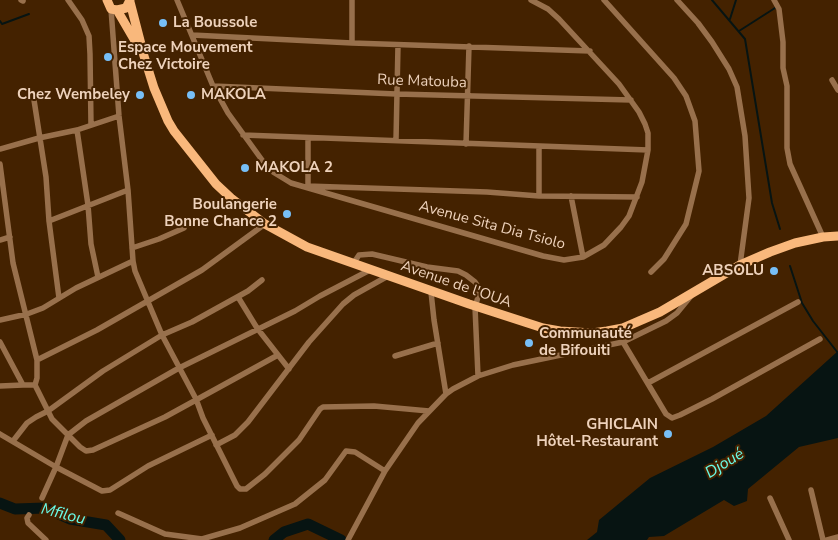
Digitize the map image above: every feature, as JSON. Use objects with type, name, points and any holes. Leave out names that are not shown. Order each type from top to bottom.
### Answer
[{"type":"main road","name":"Avenue de l'OUA","points":[[130,1],[144,56],[162,108],[174,131],[216,184],[265,224],[307,247],[431,292],[543,328],[592,333],[623,328],[660,312],[740,265],[782,247],[824,237],[838,236]]},
{"type":"main road","points":[[112,6],[125,8],[130,1]]},
{"type":"main road","name":"Avenue de l'OUA","points":[[112,6],[144,56]]},
{"type":"street","points":[[68,0],[82,20],[88,36],[91,125]]},
{"type":"street","name":"Avenue Sita Dia Tsiolo","points":[[176,0],[213,86],[228,114],[273,172],[290,184],[543,256],[564,260],[583,257],[604,245],[622,227],[629,216],[642,182],[648,150],[648,133],[646,124],[631,100],[590,51],[548,9],[531,0]]},
{"type":"street","points":[[352,0],[352,43]]},
{"type":"street","points":[[604,0],[674,78],[686,96],[695,121],[699,171],[686,224],[664,259],[651,272]]},
{"type":"street","points":[[677,0],[712,42],[729,69],[737,88],[745,136],[749,198],[740,265]]},
{"type":"street","points":[[774,0],[779,9],[783,42],[783,68],[787,86],[787,148],[790,164],[824,237]]},
{"type":"street","points":[[112,6],[119,116],[128,190],[133,261],[140,286],[162,335],[196,399],[216,445],[237,486],[240,489],[246,489],[265,474],[299,440],[320,409],[374,406],[429,411]]},
{"type":"street","points":[[192,36],[590,51]]},
{"type":"street","points":[[396,140],[398,45]]},
{"type":"street","points":[[466,144],[470,46]]},
{"type":"street","points":[[832,80],[838,90]]},
{"type":"street","name":"Rue Matouba","points":[[213,86],[396,94],[631,100]]},
{"type":"street","points":[[34,100],[46,177],[49,221],[59,298]]},
{"type":"street","points":[[0,149],[77,130],[119,116]]},
{"type":"street","points":[[77,130],[88,205],[91,244],[98,277]]},
{"type":"street","points":[[243,135],[308,139],[396,140],[648,150]]},
{"type":"street","points":[[308,139],[308,186]]},
{"type":"street","points":[[539,147],[539,196]]},
{"type":"street","points":[[0,164],[13,263],[37,360],[38,371],[35,385],[55,422],[80,447],[86,450],[93,450],[165,417],[278,355]]},
{"type":"street","points":[[290,184],[539,196],[637,197]]},
{"type":"street","points":[[49,221],[128,190]]},
{"type":"street","points":[[571,196],[583,257]]},
{"type":"street","points":[[37,360],[97,330],[202,270],[265,224]]},
{"type":"street","points":[[132,248],[184,228]]},
{"type":"street","points":[[0,240],[10,237]]},
{"type":"street","points":[[353,264],[359,255],[372,254],[466,274],[479,288],[475,306],[478,376]]},
{"type":"street","points":[[0,320],[43,308],[98,277],[133,261]]},
{"type":"street","points":[[42,498],[68,436],[108,408],[179,368],[257,328],[295,311],[370,270]]},
{"type":"street","points":[[216,445],[235,435],[248,422],[309,342],[343,304],[354,295],[388,276]]},
{"type":"street","points":[[13,441],[27,423],[48,411],[103,371],[162,335],[192,322],[238,297],[262,280]]},
{"type":"street","points":[[431,292],[446,394]]},
{"type":"street","points":[[349,538],[385,472],[418,424],[446,394],[478,376],[529,361],[623,342],[666,321],[677,313],[694,293]]},
{"type":"street","points":[[238,297],[257,328],[289,369]]},
{"type":"street","points":[[648,383],[798,302]]},
{"type":"street","points":[[623,342],[666,414],[675,417],[820,339]]},
{"type":"street","points":[[0,342],[23,385]]},
{"type":"street","points":[[395,356],[438,343]]},
{"type":"street","points":[[0,386],[35,385]]},
{"type":"street","points":[[0,434],[102,491],[110,490],[148,466],[212,435]]},
{"type":"street","points":[[118,513],[165,534],[202,539],[240,528],[295,504],[325,480],[346,451],[354,452],[385,472]]},
{"type":"street","points":[[811,490],[825,540],[838,537]]},
{"type":"street","points":[[770,498],[788,540]]},
{"type":"street","points":[[29,515],[27,518],[28,523],[45,540]]},
{"type":"water","name":"Djoué","points":[[838,351],[838,438],[799,447],[748,489],[747,501],[734,506],[724,500],[664,536],[649,537],[647,540],[587,540],[597,532],[599,520],[650,478],[713,447],[766,416]]},
{"type":"waterway","points":[[712,0],[745,39],[772,203],[780,229]]},
{"type":"waterway","points":[[730,19],[736,0]]},
{"type":"waterway","points":[[739,31],[775,8]]},
{"type":"waterway","points":[[0,21],[2,24],[29,14]]},
{"type":"waterway","points":[[790,266],[802,303],[813,321],[838,353]]},
{"type":"waterway","name":"Mfilou","points":[[0,503],[15,509],[45,508],[70,519],[106,525],[120,540]]},
{"type":"waterway","name":"Mfilou","points":[[274,540],[284,532],[308,524],[341,540]]},
{"type":"place","name":"La Boussole","points":[[163,23]]},
{"type":"place","name":"Espace Mouvement Chez Victoire","points":[[108,57]]},
{"type":"place","name":"Chez Wembeley","points":[[140,95]]},
{"type":"place","name":"MAKOLA","points":[[191,95]]},
{"type":"place","name":"MAKOLA 2","points":[[245,168]]},
{"type":"place","name":"Boulangerie Bonne Chance 2","points":[[287,214]]},
{"type":"place","name":"ABSOLU","points":[[774,271]]},
{"type":"place","name":"Communauté de Bifouiti","points":[[529,343]]},
{"type":"place","name":"GHICLAIN Hôtel-Restaurant","points":[[668,434]]}]
